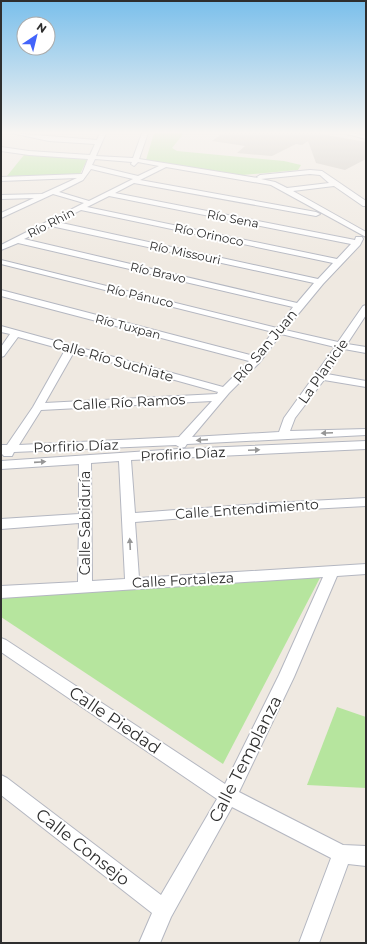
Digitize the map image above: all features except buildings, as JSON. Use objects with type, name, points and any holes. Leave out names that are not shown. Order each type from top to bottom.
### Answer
[{"type":"street","points":[[1,179],[55,177]]},
{"type":"street","points":[[1,216],[50,194],[82,177]]},
{"type":"street","points":[[129,177],[316,214]]},
{"type":"street","name":"Río Rhin","points":[[1,248],[140,177]]},
{"type":"street","points":[[211,177],[266,188],[279,193],[362,238]]},
{"type":"street","points":[[241,177],[273,183],[288,190],[362,238]]},
{"type":"street","points":[[248,178],[259,177]]},
{"type":"street","points":[[327,177],[366,204]]},
{"type":"street","points":[[288,190],[335,184]]},
{"type":"street","points":[[1,197],[50,194],[90,203]]},
{"type":"street","name":"Río Sena","points":[[108,194],[362,238]]},
{"type":"street","name":"Río Orinoco","points":[[80,208],[338,262]]},
{"type":"street","name":"Río Missouri","points":[[50,223],[320,282]]},
{"type":"street","name":"Río San Juan","points":[[179,453],[182,441],[223,394],[256,360],[320,282],[362,238]]},
{"type":"street","name":"Río Bravo","points":[[18,240],[299,306]]},
{"type":"street","name":"Río Pánuco","points":[[1,262],[341,346],[366,350]]},
{"type":"street","name":"Río Tuxpan","points":[[1,293],[256,360]]},
{"type":"street","name":"La Planicie","points":[[283,435],[290,418],[362,319],[366,308]]},
{"type":"street","name":"Calle Río Suchiate","points":[[1,330],[71,348],[223,394]]},
{"type":"street","points":[[1,354],[16,333]]},
{"type":"street","points":[[1,464],[6,449],[38,407],[71,348]]},
{"type":"street","points":[[321,376],[366,384]]},
{"type":"street","name":"Calle Río Ramos","points":[[38,407],[223,394]]},
{"type":"street","name":"Porfirio Díaz","points":[[6,449],[366,432]]},
{"type":"street","name":"Profirio Díaz","points":[[1,464],[179,453],[366,445]]},
{"type":"street","points":[[125,457],[132,582]]},
{"type":"street","name":"Calle Sabiduría","points":[[85,459],[85,587]]},
{"type":"street","name":"Calle Entendimiento","points":[[129,518],[272,507],[366,502]]},
{"type":"street","points":[[1,524],[86,518]]},
{"type":"street","name":"Calle Fortaleza","points":[[1,592],[85,587],[132,582],[332,572],[366,568]]},
{"type":"street","name":"Calle Templanza","points":[[149,943],[164,910],[228,796],[286,677],[332,572]]},
{"type":"street","name":"Calle Piedad","points":[[1,644],[228,796],[342,854]]},
{"type":"street","name":"Calle Consejo","points":[[1,784],[164,910]]},
{"type":"street","points":[[310,943],[342,854],[366,856]]},
{"type":"green space","points":[[322,574],[223,764],[1,617],[1,596]]},
{"type":"green space","points":[[337,707],[366,717],[366,788],[307,785]]}]
